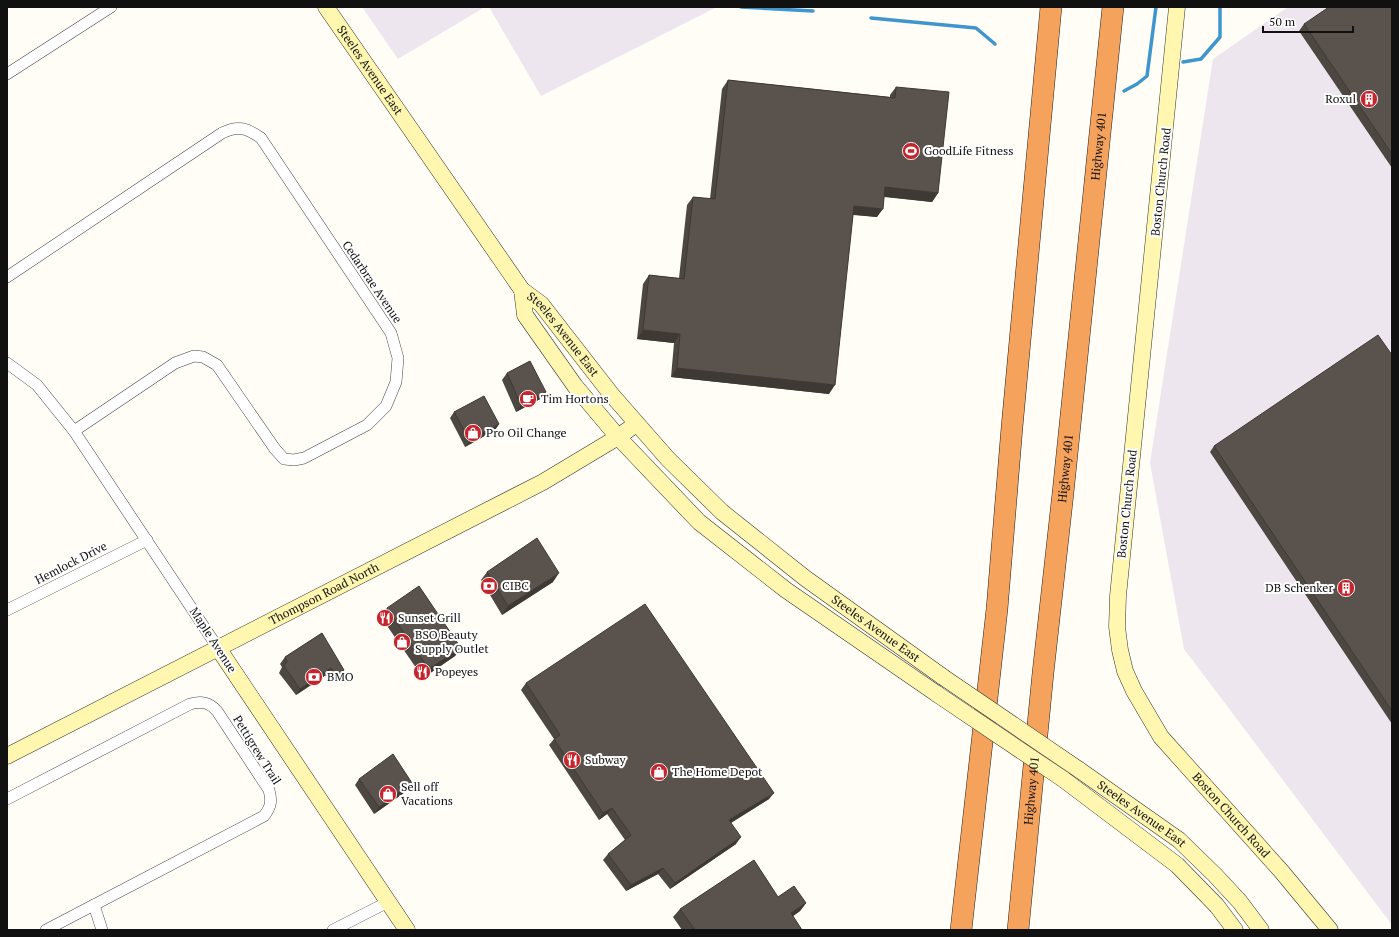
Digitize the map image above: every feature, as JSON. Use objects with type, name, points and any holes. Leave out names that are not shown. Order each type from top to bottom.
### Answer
[{"type":"highway","points":[[961,930],[997,609],[1051,7]]},
{"type":"highway","name":"Highway 401","points":[[1018,930],[1043,673],[1113,7]]},
{"type":"main road","name":"Steeles Avenue East","points":[[326,7],[522,290],[541,304],[636,424],[668,459],[722,512],[805,578],[943,677],[1179,840],[1240,902],[1261,930]]},
{"type":"main road","name":"Boston Church Road","points":[[1177,7],[1118,596],[1117,627],[1120,650],[1125,671],[1134,691],[1161,736],[1282,872],[1330,930]]},
{"type":"main road","name":"Steeles Avenue East","points":[[522,290],[525,315],[575,386],[618,437],[699,522],[786,590],[1063,779],[1177,864],[1216,906],[1235,930]]},
{"type":"main road","name":"Thompson Road North","points":[[7,756],[55,730],[543,482],[618,437],[636,424]]},
{"type":"main road","name":"Maple Avenue","points":[[218,648],[407,930]]},
{"type":"street","points":[[7,74],[111,7]]},
{"type":"street","name":"Cedarbrae Avenue","points":[[7,277],[216,138],[232,129],[240,128],[250,130],[261,138],[391,333],[398,358],[396,382],[386,406],[367,425],[304,458],[284,458],[279,455],[267,440],[217,364],[203,357],[194,356],[175,363],[74,431]]},
{"type":"street","name":"Maple Avenue","points":[[7,362],[37,385],[74,431],[218,648]]},
{"type":"street","name":"Hemlock Drive","points":[[7,610],[147,540]]},
{"type":"street","name":"Pettigrew Trail","points":[[7,799],[190,704],[203,702],[211,705],[217,711],[269,790],[272,799],[270,808],[264,816],[248,826],[46,930]]},
{"type":"street","points":[[333,930],[388,902]]},
{"type":"street","points":[[94,905],[102,930]]},
{"type":"shaded area","points":[[362,7],[485,7],[398,59]]},
{"type":"shaded area","points":[[489,7],[717,7],[541,96]]},
{"type":"shaded area","points":[[1288,7],[1392,7],[1392,925],[1184,649],[1150,463],[1213,59]]},
{"type":"building","name":"Roxul","points":[[1329,7],[1392,7],[1392,154],[1304,24]]},
{"type":"building","points":[[728,80],[895,98],[896,87],[949,92],[938,193],[885,187],[883,209],[854,206],[835,385],[677,368],[680,334],[643,330],[649,275],[684,279],[693,197],[715,199]]},
{"type":"building","name":"DB Schenker","points":[[1378,335],[1392,355],[1392,711],[1214,446]]},
{"type":"building","points":[[530,361],[546,392],[521,405],[507,373]]},
{"type":"building","points":[[484,396],[499,424],[470,440],[454,412]]},
{"type":"building","points":[[537,538],[559,573],[508,606],[487,572]]},
{"type":"building","points":[[419,586],[461,648],[429,669],[387,608]]},
{"type":"building","name":"The Home Depot","points":[[645,604],[774,793],[729,820],[741,837],[675,883],[663,868],[631,885],[608,854],[631,835],[612,808],[603,813],[554,739],[560,735],[526,683]]},
{"type":"building","points":[[322,633],[344,670],[336,675],[331,668],[300,689],[284,666],[287,661],[285,657]]},
{"type":"building","points":[[393,754],[412,783],[379,807],[359,779]]},
{"type":"building","points":[[754,860],[778,897],[794,886],[806,903],[791,913],[802,930],[695,930],[680,909]]},
{"type":"waterway","points":[[741,7],[813,11]]},
{"type":"waterway","points":[[1124,91],[1137,84],[1147,76],[1156,7]]},
{"type":"waterway","points":[[1183,62],[1201,59],[1220,37],[1220,7]]},
{"type":"waterway","points":[[871,18],[976,28],[995,44]]},
{"type":"place","name":"Roxul","points":[[1369,99]]},
{"type":"place","name":"GoodLife Fitness","points":[[911,151]]},
{"type":"place","name":"Tim Hortons","points":[[528,399]]},
{"type":"place","name":"Pro Oil Change","points":[[473,433]]},
{"type":"place","name":"CIBC","points":[[489,586]]},
{"type":"place","name":"DB Schenker","points":[[1346,588]]},
{"type":"place","name":"Sunset Grill","points":[[385,618]]},
{"type":"place","name":"BSO Beauty Supply Outlet","points":[[402,642]]},
{"type":"place","name":"Popeyes","points":[[422,672]]},
{"type":"place","name":"BMO","points":[[314,677]]},
{"type":"place","name":"Subway","points":[[572,760]]},
{"type":"place","name":"The Home Depot","points":[[659,772]]},
{"type":"place","name":"Sell off Vacations","points":[[388,794]]}]
